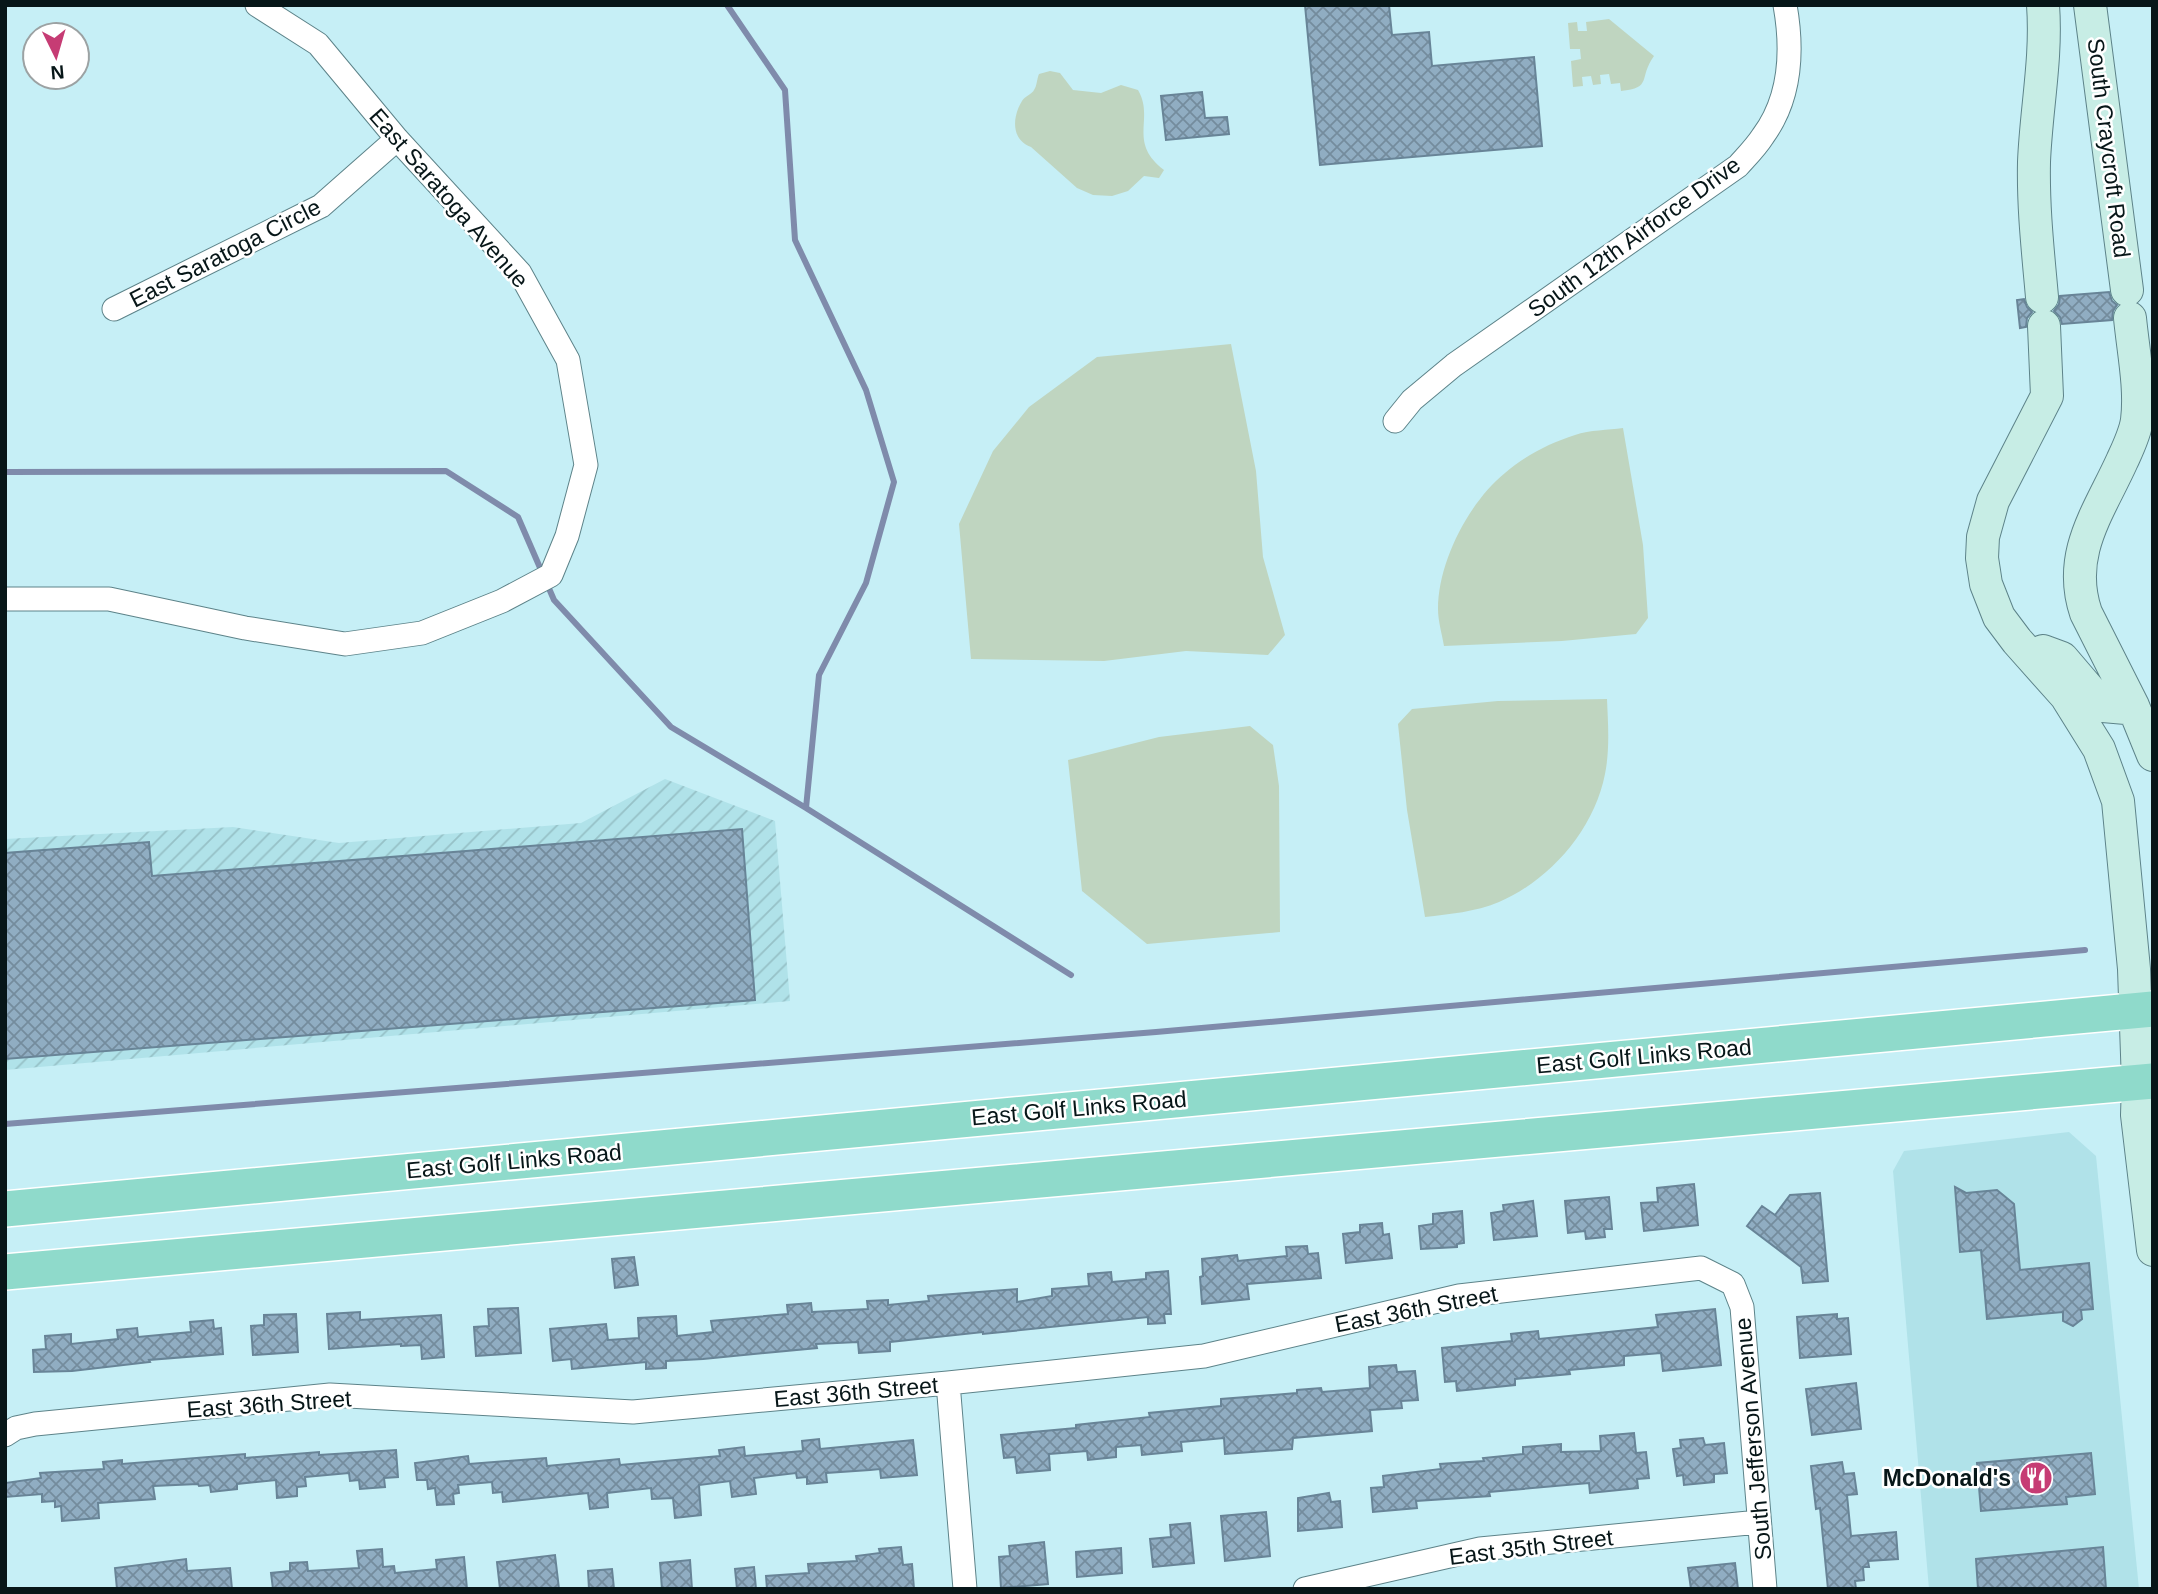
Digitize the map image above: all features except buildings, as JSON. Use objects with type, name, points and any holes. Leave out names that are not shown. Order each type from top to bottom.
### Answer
[{"type":"main road","points":[[2043,5],[2045,31],[2034,162],[2034,222],[2043,312],[2047,396],[1993,501],[1983,537],[1982,558],[1986,584],[1999,617],[2066,696],[2099,749],[2118,801],[2133,961],[2144,1009],[2145,1082],[2137,1115],[2153,1250]]},
{"type":"main road","name":"South Craycroft Road","points":[[2090,5],[2128,304],[2137,420],[2130,444],[2086,537],[2079,569],[2081,597],[2133,706],[2153,755]]},
{"type":"main road","points":[[2017,641],[2062,658],[2103,706],[2133,706]]},
{"type":"main road","name":"East Golf Links Road","points":[[5,1209],[2144,1009]]},
{"type":"main road","points":[[5,1272],[2145,1082]]},
{"type":"street","name":"East Saratoga Avenue","points":[[5,599],[109,599],[245,628],[345,643],[422,633],[502,601],[551,575],[567,536],[586,465],[568,360],[520,272],[397,139],[318,44],[257,5]]},
{"type":"street","name":"South 12th Airforce Drive","points":[[1395,421],[1412,400],[1454,365],[1738,166],[1765,135],[1786,90],[1790,48],[1785,5]]},
{"type":"street","name":"East Saratoga Circle","points":[[114,309],[321,205],[397,139]]},
{"type":"street","name":"East 36th Street","points":[[5,1435],[16,1428],[35,1424],[330,1395],[633,1412],[948,1383],[1203,1356],[1459,1296],[1701,1268]]},
{"type":"street","name":"South Jefferson Avenue","points":[[1701,1268],[1733,1284],[1742,1307],[1765,1589]]},
{"type":"street","points":[[948,1383],[965,1589]]},
{"type":"street","name":"East 35th Street","points":[[1305,1589],[1480,1549],[1759,1522]]},
{"type":"shaded area","points":[[665,779],[775,821],[790,1001],[5,1070],[5,839],[233,827],[339,843],[581,823]]},
{"type":"shaded area","points":[[2069,1132],[2096,1156],[2139,1589],[1929,1589],[1893,1171],[1904,1151]]},
{"type":"green space","points":[[1609,19],[1654,56],[1644,81],[1631,90],[1621,91],[1620,83],[1611,84],[1609,74],[1600,75],[1601,84],[1593,85],[1591,76],[1582,77],[1583,86],[1573,87],[1571,61],[1581,59],[1580,49],[1570,49],[1568,23],[1577,22],[1578,31],[1587,31],[1586,22]]},
{"type":"green space","points":[[1050,71],[1060,73],[1073,90],[1101,93],[1121,85],[1138,90],[1144,111],[1144,140],[1147,150],[1164,170],[1159,178],[1144,176],[1128,191],[1112,196],[1093,195],[1077,188],[1031,147],[1024,144],[1015,127],[1016,114],[1023,99],[1034,90],[1039,74]]},
{"type":"green space","points":[[1231,344],[1256,471],[1263,557],[1285,635],[1268,655],[1186,651],[1104,661],[971,659],[959,524],[993,451],[1029,407],[1097,357]]},
{"type":"green space","points":[[1623,428],[1643,545],[1648,618],[1636,634],[1562,641],[1444,646],[1438,609],[1443,572],[1458,534],[1479,500],[1513,467],[1547,446],[1581,433]]},
{"type":"green space","points":[[1607,699],[1608,746],[1605,774],[1591,815],[1567,851],[1536,881],[1499,902],[1453,914],[1425,917],[1407,810],[1398,724],[1412,709],[1498,701]]},
{"type":"green space","points":[[1250,726],[1273,745],[1279,786],[1280,932],[1147,944],[1082,891],[1068,760],[1159,737]]},
{"type":"waterway","points":[[727,5],[785,90],[795,240],[866,390],[894,482],[866,583],[819,675],[806,808],[1071,975]]},
{"type":"waterway","points":[[5,472],[446,471],[518,517],[554,600],[671,727],[806,808]]},
{"type":"waterway","points":[[5,1124],[1156,1032],[2085,950]]},
{"type":"place","name":"McDonald's","points":[[2036,1478]]}]
